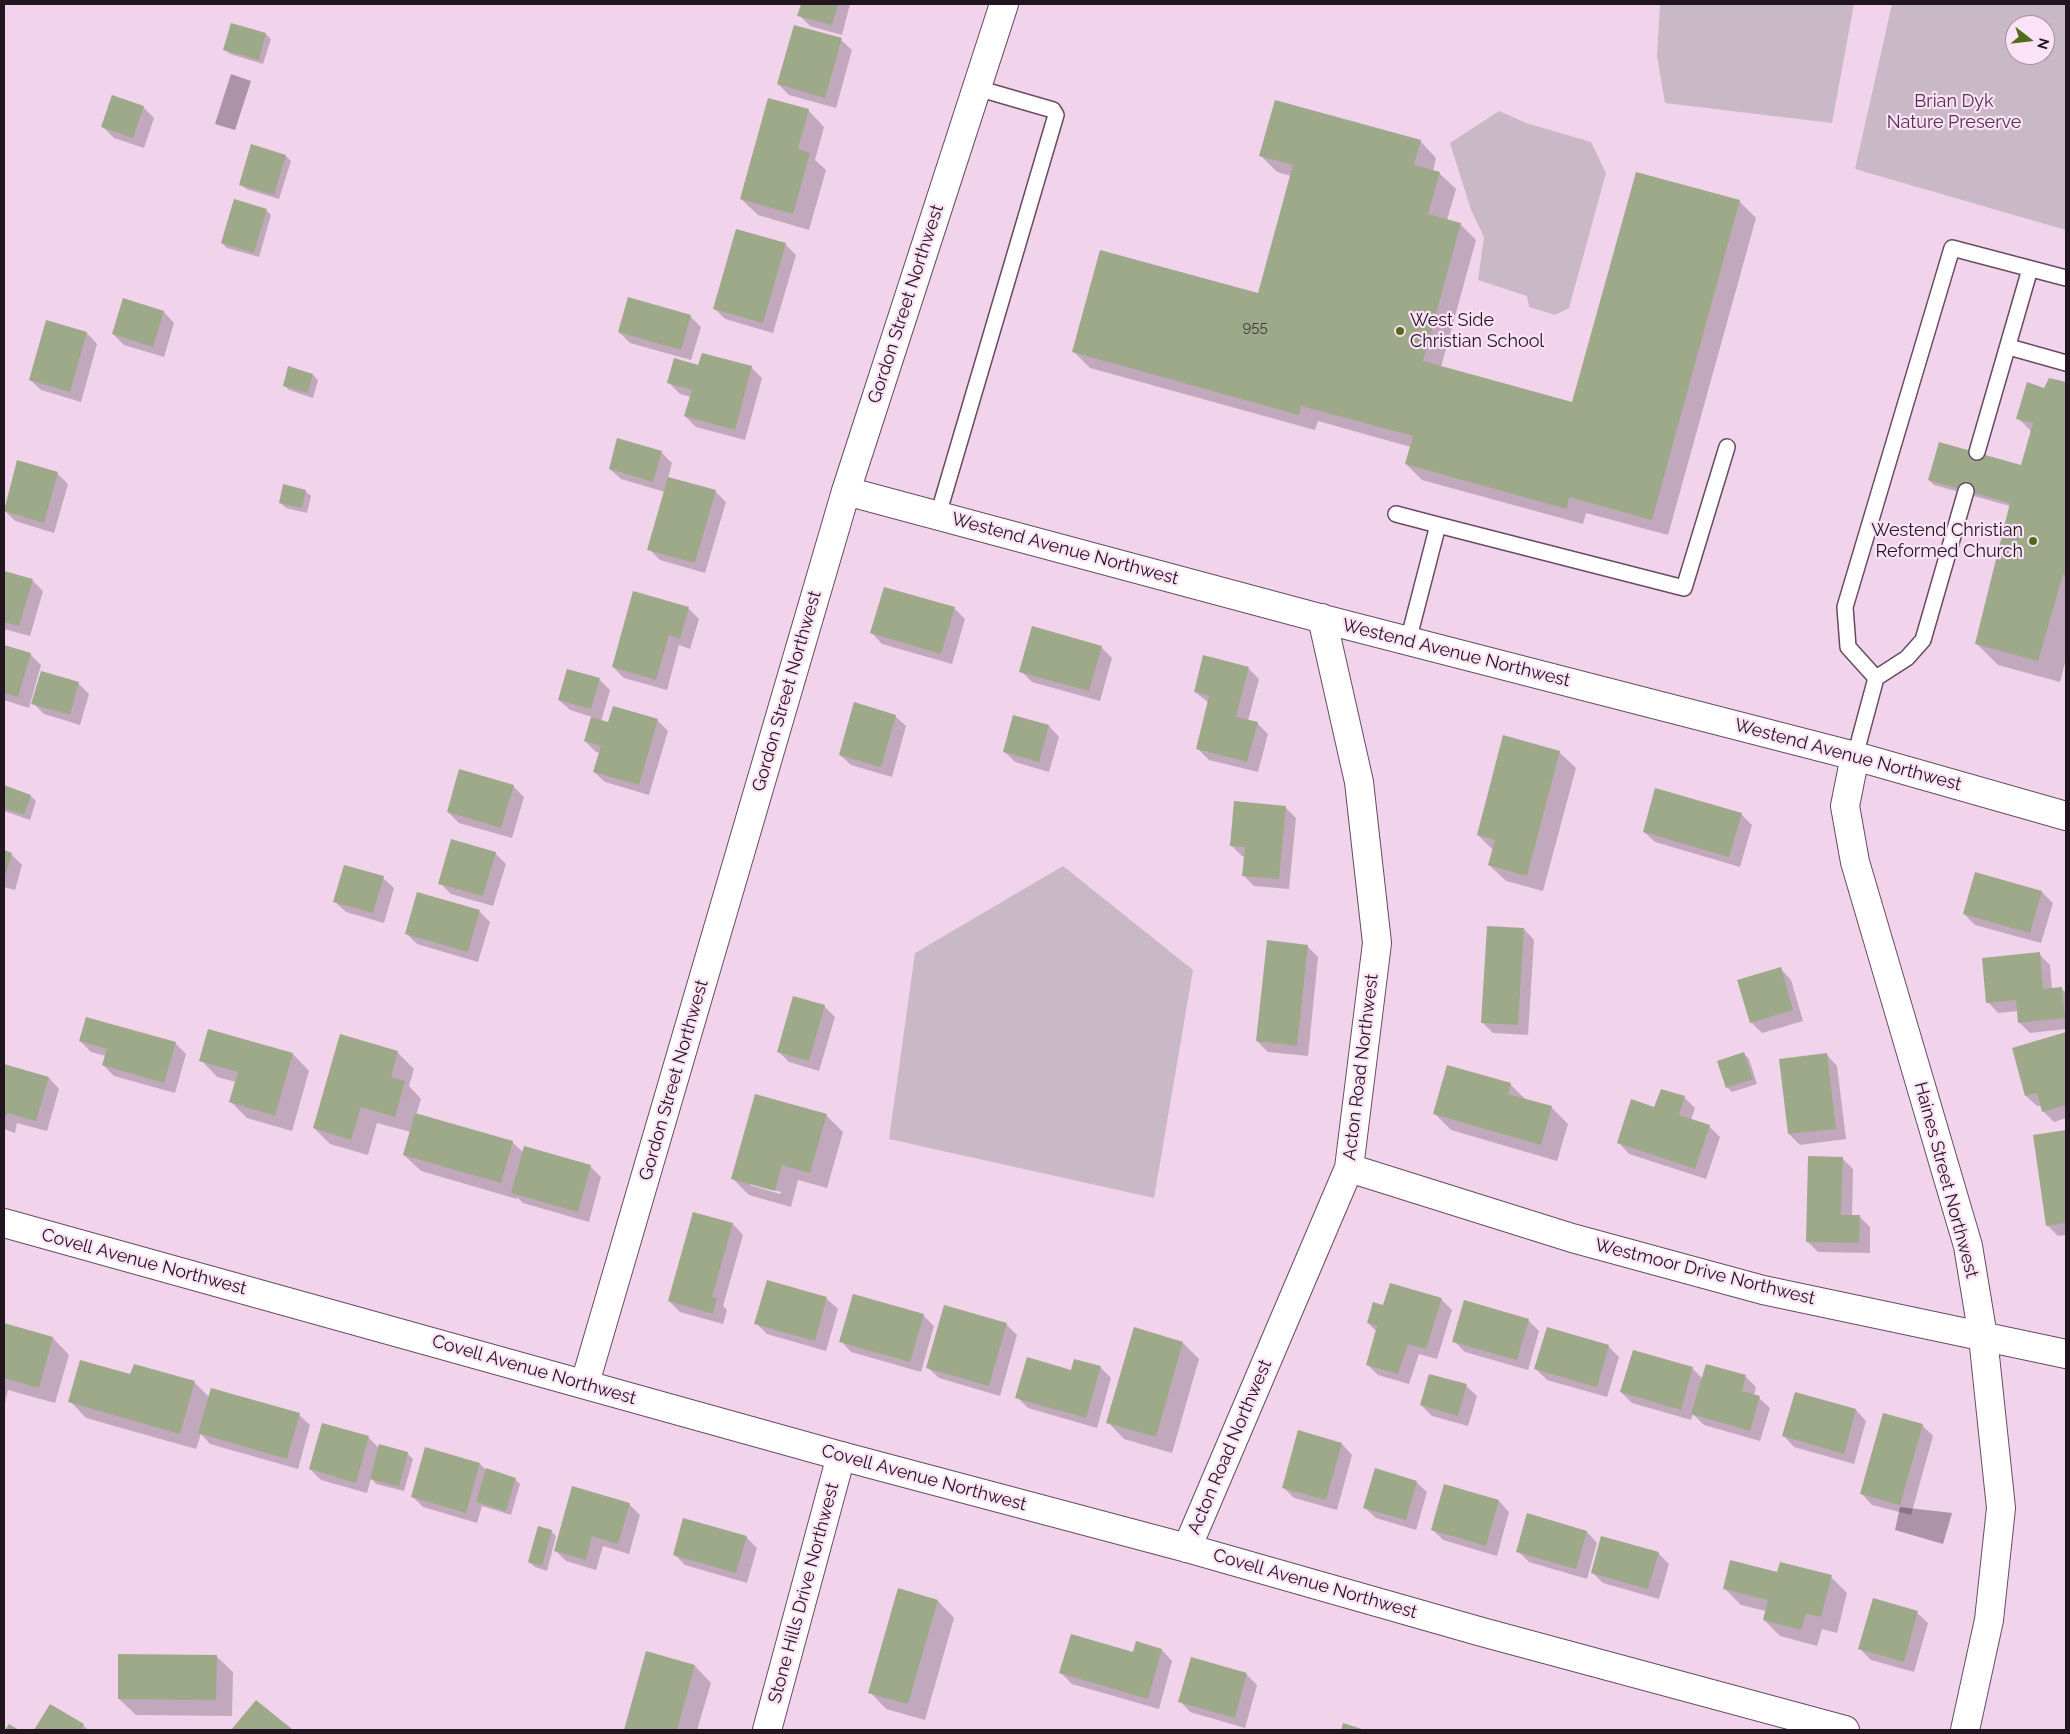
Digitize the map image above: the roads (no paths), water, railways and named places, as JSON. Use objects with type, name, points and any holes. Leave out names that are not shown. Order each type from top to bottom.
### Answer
[{"type":"street","name":"Gordon Street Northwest","points":[[585,1384],[846,491],[1004,4]]},
{"type":"street","name":"Westend Avenue Northwest","points":[[846,491],[1408,641],[1855,756],[2066,816]]},
{"type":"street","name":"Acton Road Northwest","points":[[1187,1548],[1349,1168],[1377,943],[1359,782],[1322,618]]},
{"type":"street","name":"Haines Street Northwest","points":[[1855,756],[1845,806],[1855,862],[1968,1246],[1983,1337],[2001,1508],[1989,1620],[1965,1730]]},
{"type":"street","name":"Westmoor Drive Northwest","points":[[1349,1168],[1572,1238],[1763,1290],[2066,1354]]},
{"type":"street","name":"Covell Avenue Northwest","points":[[4,1223],[841,1456],[1187,1548],[1482,1632],[1845,1730]]},
{"type":"street","name":"Stone Hills Drive Northwest","points":[[767,1730],[841,1456]]},
{"type":"lane","points":[[938,515],[1056,115],[1053,110],[977,88]]},
{"type":"lane","points":[[1876,678],[1848,646],[1845,607],[1952,248],[2066,278]]},
{"type":"lane","points":[[1977,452],[2030,269]]},
{"type":"lane","points":[[2008,346],[2066,363]]},
{"type":"lane","points":[[1396,514],[1684,588],[1727,447]]},
{"type":"lane","points":[[1855,756],[1876,678],[1907,658],[1923,640],[1966,491]]},
{"type":"lane","points":[[1408,641],[1438,525]]},
{"type":"place","name":"West Side Christian School","points":[[1400,331]]},
{"type":"place","name":"Westend Christian Reformed Church","points":[[2033,541]]},
{"type":"park label","name":"Brian Dyk Nature Preserve","points":[[1954,112]]}]
